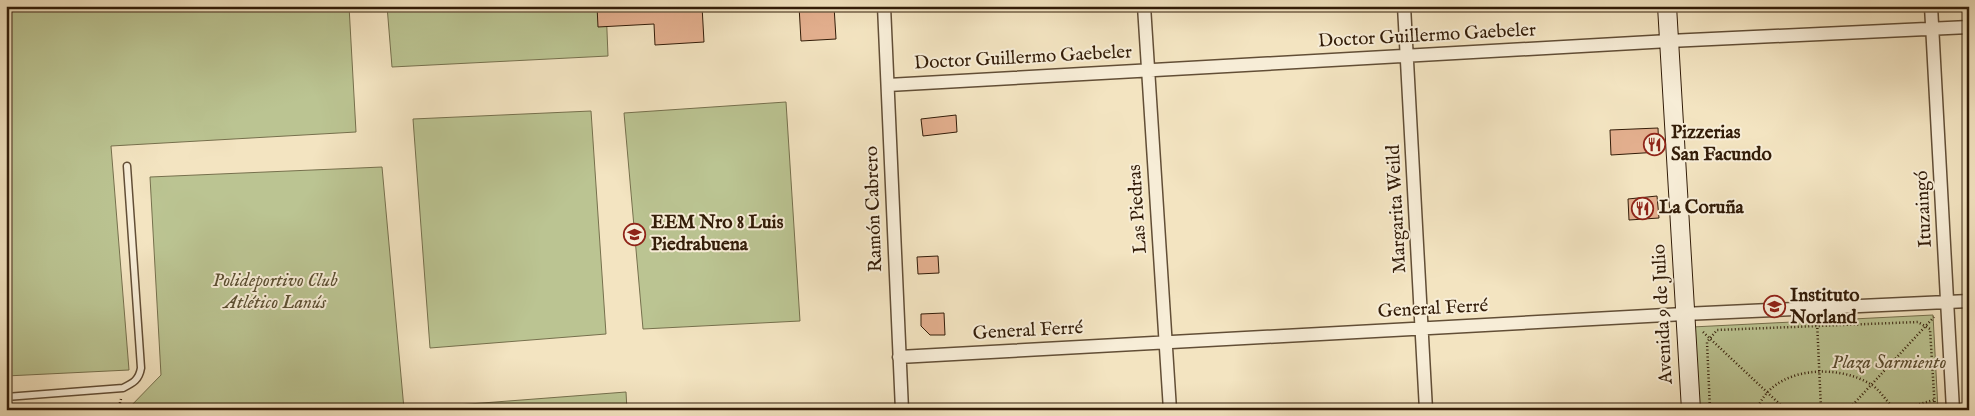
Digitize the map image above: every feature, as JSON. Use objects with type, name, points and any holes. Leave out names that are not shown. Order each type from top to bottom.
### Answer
[{"type":"street","name":"Ramón Cabrero","points":[[884,6],[902,410]]},
{"type":"street","name":"Las Piedras","points":[[1144,6],[1170,410]]},
{"type":"street","name":"Margarita Weild","points":[[1404,6],[1426,410]]},
{"type":"street","name":"Avenida 9 de Julio","points":[[1667,6],[1690,410]]},
{"type":"street","name":"Ituzaingó","points":[[1931,6],[1953,410]]},
{"type":"street","name":"Doctor Guillermo Gaebeler","points":[[888,85],[1669,41],[1969,27]]},
{"type":"street","name":"General Ferré","points":[[899,357],[1684,314],[1969,301]]},
{"type":"lane","points":[[6,397],[123,388],[133,384],[140,377],[142,368],[127,166]]},
{"type":"path","points":[[1848,410],[1948,302]]},
{"type":"path","points":[[1817,309],[1821,409]]},
{"type":"path","points":[[1684,314],[1786,410]]},
{"type":"path","points":[[1710,410],[1707,342],[1717,330],[1918,322],[1930,329],[1934,410]]},
{"type":"path","points":[[1757,410],[1767,392],[1789,378],[1805,373],[1844,374],[1871,385],[1898,410],[1952,394]]},
{"type":"path","points":[[1816,410],[1826,410]]},
{"type":"green space","points":[[6,6],[349,6],[356,132],[111,146],[129,370],[6,376]]},
{"type":"green space","points":[[387,6],[606,6],[608,56],[392,67]]},
{"type":"green space","points":[[786,102],[800,321],[643,329],[624,113]]},
{"type":"green space","points":[[591,111],[606,334],[430,348],[413,119]]},
{"type":"green space","name":"Polideportivo Club Atlético Lanús","points":[[382,167],[404,409],[626,392],[627,410],[127,410],[161,375],[150,177]]},
{"type":"green space","name":"Plaza Sarmiento","points":[[1933,315],[1938,410],[1697,410],[1692,327]]},
{"type":"building","points":[[597,6],[702,6],[704,42],[655,45],[654,24],[598,27]]},
{"type":"building","points":[[799,6],[834,6],[836,39],[801,41]]},
{"type":"building","points":[[956,115],[957,132],[923,136],[921,119]]},
{"type":"building","points":[[1658,128],[1659,152],[1611,155],[1610,130]]},
{"type":"building","name":"La Coruña","points":[[1657,196],[1659,218],[1629,220],[1628,199]]},
{"type":"building","points":[[938,256],[939,273],[918,274],[917,257]]},
{"type":"building","points":[[944,313],[945,335],[930,335],[921,326],[921,314]]},
{"type":"place","name":"Pizzerias San Facundo","points":[[1655,144]]},
{"type":"place","name":"La Coruña","points":[[1643,208]]},
{"type":"place","name":"EEM Nro 8 Luis Piedrabuena","points":[[635,234]]},
{"type":"place","name":"Instituto Norland","points":[[1774,307]]}]
